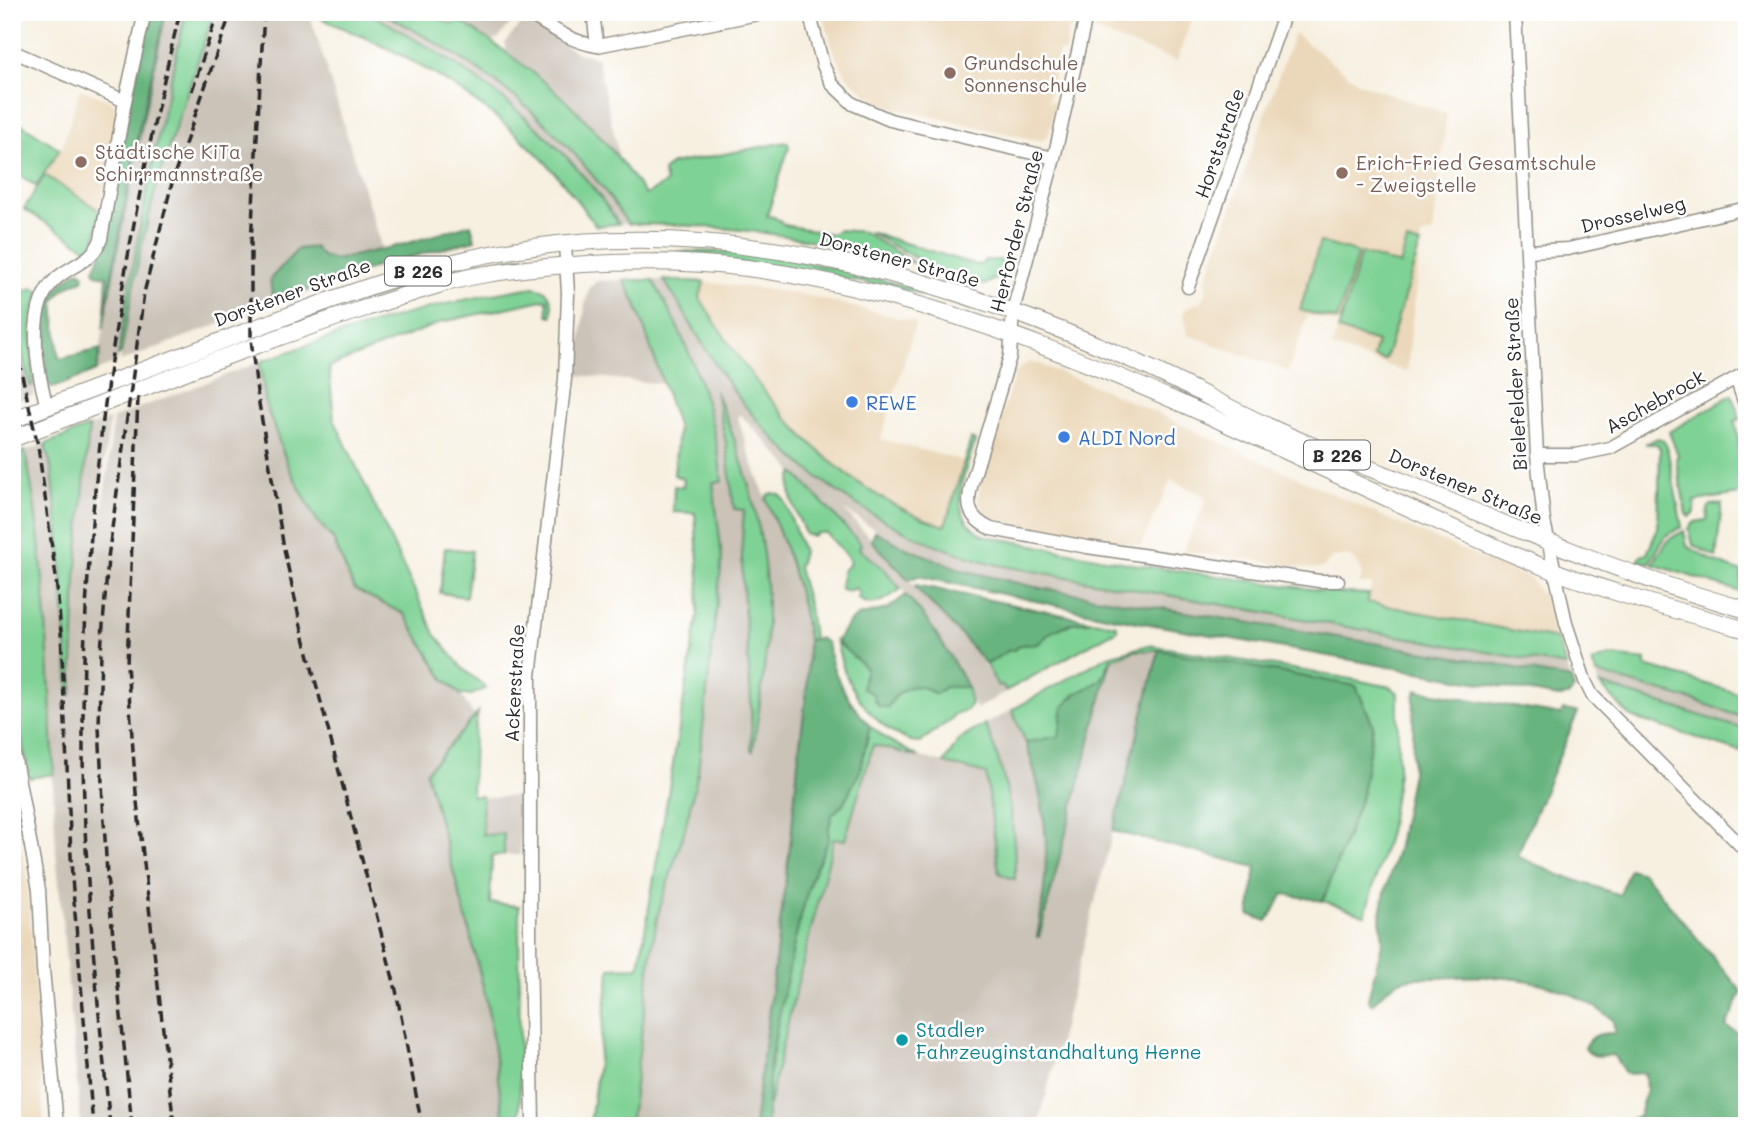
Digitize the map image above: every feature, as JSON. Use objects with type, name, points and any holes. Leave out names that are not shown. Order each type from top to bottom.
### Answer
[{"type":"main road","name":"Dorstener Straße","points":[[12,420],[359,289],[435,265],[530,247],[565,244],[624,240],[739,244],[818,258],[897,277],[1013,311],[1130,359],[1284,434],[1548,543],[1747,610]]},
{"type":"main road","name":"Dorstener Straße","points":[[12,439],[259,345],[433,286],[531,268],[638,264],[747,268],[811,279],[890,298],[1012,336],[1098,368],[1167,398],[1522,558],[1649,603],[1747,630]]},
{"type":"street","points":[[47,407],[39,376],[38,308],[47,289],[58,277],[91,256],[99,245],[125,101],[145,12]]},
{"type":"street","points":[[526,12],[570,39],[597,46],[768,12]]},
{"type":"street","points":[[593,12],[597,46]]},
{"type":"street","points":[[809,12],[822,65],[832,84],[844,97],[862,109],[890,120],[1054,158]]},
{"type":"street","name":"Herforder Straße","points":[[1012,336],[1013,311],[1054,158],[1087,12]]},
{"type":"street","name":"Horststraße","points":[[1188,287],[1285,12]]},
{"type":"street","name":"Bielefelder Straße","points":[[1515,12],[1536,454],[1548,543],[1566,623],[1589,690],[1747,852]]},
{"type":"street","points":[[12,51],[125,101]]},
{"type":"street","name":"Drosselweg","points":[[1527,251],[1586,245],[1747,208]]},
{"type":"street","name":"Ackerstraße","points":[[533,1126],[530,676],[565,379],[565,244]]},
{"type":"street","points":[[1012,336],[1006,369],[968,498],[969,507],[981,524],[991,529],[1087,547],[1319,581],[1338,581]]},
{"type":"street","points":[[1741,375],[1747,410]]},
{"type":"street","name":"Aschebrock","points":[[1536,454],[1576,455],[1610,448],[1741,375]]},
{"type":"street","points":[[12,743],[39,890],[57,1126]]},
{"type":"shaded area","points":[[167,12],[186,12],[136,244],[117,363],[96,371],[134,163]]},
{"type":"shaded area","points":[[214,12],[292,12],[293,18],[310,15],[382,249],[335,260],[298,249],[270,279],[273,303],[120,362],[140,251],[157,183]]},
{"type":"shaded area","points":[[364,12],[381,12],[415,30],[490,77],[528,107],[583,161],[628,224],[619,224],[575,166],[536,126],[490,87],[451,61]]},
{"type":"shaded area","points":[[454,12],[514,14],[513,20],[499,38],[493,41],[460,21]]},
{"type":"shaded area","name":"Grundschule Sonnenschule","points":[[851,12],[1078,12],[1068,33],[1065,52],[1059,51],[1048,100],[1057,103],[1048,136],[1043,140],[1036,140],[901,110],[876,101],[849,79],[836,57],[824,18]]},
{"type":"shaded area","points":[[1099,12],[1194,12],[1177,61],[1095,31]]},
{"type":"shaded area","points":[[524,20],[576,52],[597,57],[619,157],[570,102],[507,51],[505,43]]},
{"type":"shaded area","name":"Erich-Fried Gesamtschule - Zweigstelle","points":[[1294,33],[1359,83],[1447,114],[1433,233],[1421,236],[1407,372],[1332,347],[1339,324],[1308,315],[1288,371],[1188,335],[1184,314],[1186,308],[1200,302],[1206,293],[1206,279]]},
{"type":"shaded area","name":"Städtische KiTa Schirrmannstraße","points":[[80,89],[112,102],[117,112],[100,211],[45,175],[63,145]]},
{"type":"shaded area","points":[[624,280],[636,304],[663,384],[577,375],[589,288],[597,281]]},
{"type":"shaded area","points":[[653,280],[664,280],[734,392],[754,418],[834,489],[881,519],[919,538],[956,553],[998,565],[1566,666],[1571,679],[1481,661],[1035,587],[987,576],[962,570],[903,547],[844,510],[965,639],[998,686],[1002,684],[1006,691],[1003,694],[976,709],[955,664],[912,601],[885,570],[859,549],[861,544],[740,414],[738,418],[751,460],[792,564],[803,606],[810,651],[791,838],[754,1126],[630,1126],[658,914],[685,829],[698,772],[722,558],[713,481],[722,481],[712,422],[670,309]],"holes":[[[715,391],[749,483],[765,570],[767,629],[753,751],[750,669],[741,574],[744,510],[734,508],[726,443]]]},
{"type":"shaded area","points":[[704,282],[796,293],[916,322],[881,439],[964,461],[945,527],[908,512],[849,477],[786,420],[759,386],[700,298]]},
{"type":"shaded area","points":[[12,312],[31,386],[32,318],[37,388],[34,389],[35,395],[15,402],[12,388]]},
{"type":"shaded area","points":[[260,362],[266,405],[288,466],[316,519],[333,539],[354,589],[404,614],[444,679],[461,695],[475,717],[426,773],[487,1003],[505,1126],[81,1126],[56,852],[43,578],[37,516],[25,451],[45,444],[50,460],[61,556],[71,694],[76,578],[89,427],[110,419],[98,538],[113,418]]},
{"type":"shaded area","points":[[1030,362],[1112,393],[1395,522],[1532,579],[1543,594],[1557,639],[1366,602],[1372,584],[1359,584],[1362,576],[1360,567],[1355,560],[1347,556],[1333,557],[1323,567],[1315,569],[1183,551],[1206,500],[1203,495],[1171,480],[1141,546],[988,517],[978,502],[979,488],[1015,374],[1020,367]]},
{"type":"shaded area","points":[[1143,649],[1159,650],[1038,1126],[767,1126],[782,1046],[834,838],[846,840],[873,744],[986,774],[999,873],[1015,842],[1003,772],[985,724],[1012,710],[1034,766],[1046,830],[1046,872],[1039,937],[1111,660]]},
{"type":"shaded area","points":[[1596,673],[1696,701],[1747,719],[1747,730],[1599,684]]},
{"type":"shaded area","points":[[520,796],[520,855],[504,855],[503,835],[483,835],[482,797]]},
{"type":"shaded area","points":[[12,802],[27,876],[44,1126],[12,1126]]},
{"type":"green space","points":[[150,12],[166,12],[139,129],[105,313],[107,276],[96,274],[94,270],[104,246]]},
{"type":"green space","points":[[166,12],[134,163],[103,329],[133,157]]},
{"type":"green space","points":[[186,12],[214,12],[157,183],[140,251],[121,354],[118,356],[149,183]]},
{"type":"green space","points":[[292,12],[368,13],[444,57],[501,97],[553,143],[599,195],[619,224],[596,226],[555,173],[527,144],[485,108],[438,76],[363,37],[315,16],[292,18]]},
{"type":"green space","points":[[381,12],[428,12],[451,24],[460,21],[489,40],[563,98],[605,142],[645,195],[666,183],[663,171],[672,164],[787,142],[789,147],[767,216],[774,217],[785,225],[832,234],[839,230],[864,232],[914,263],[772,234],[702,226],[628,224],[576,155],[520,101],[456,55]]},
{"type":"green space","points":[[12,118],[60,149],[36,186],[12,170]]},
{"type":"green space","points":[[45,175],[100,211],[95,241],[89,250],[24,209]]},
{"type":"green space","points":[[471,224],[475,240],[381,265],[273,303],[270,279],[298,249],[314,247],[322,256],[335,260],[405,244]]},
{"type":"green space","points":[[869,232],[976,265],[985,260],[1007,260],[997,278],[984,285],[922,266],[920,261]]},
{"type":"green space","points":[[1407,241],[1420,245],[1385,360],[1373,357],[1377,342],[1338,330],[1361,253],[1400,265]]},
{"type":"green space","points":[[1320,242],[1358,253],[1337,320],[1300,310]]},
{"type":"green space","points":[[729,252],[798,261],[856,273],[970,305],[970,309],[914,292],[784,267],[656,256],[654,253]]},
{"type":"green space","points":[[525,256],[525,259],[464,269],[430,279],[261,337],[260,333],[342,302],[463,266]]},
{"type":"green space","points":[[79,270],[84,275],[83,280],[66,288],[54,302],[59,359],[101,349],[96,371],[53,388],[46,379],[43,317],[53,294]]},
{"type":"green space","points":[[624,280],[653,280],[678,328],[698,377],[719,455],[722,482],[713,482],[722,558],[698,772],[685,829],[658,914],[630,1126],[590,1126],[610,968],[639,967],[698,615],[695,513],[673,512],[674,486],[683,487],[684,479],[674,475],[678,428],[636,304]]},
{"type":"green space","points":[[664,280],[704,282],[700,298],[747,370],[774,404],[834,464],[868,489],[905,510],[945,526],[971,439],[975,441],[963,481],[961,506],[965,518],[973,528],[986,536],[1132,564],[1340,593],[1369,594],[1367,602],[1557,639],[1566,666],[998,565],[922,539],[852,502],[819,478],[760,424],[716,365]]},
{"type":"green space","points":[[12,286],[15,294],[33,288],[40,291],[31,319],[33,385],[30,386],[12,312]]},
{"type":"green space","points":[[534,287],[544,290],[550,296],[552,316],[548,315],[547,299],[442,322],[329,367],[334,419],[435,634],[463,669],[487,688],[471,695],[461,695],[444,679],[404,614],[354,589],[333,539],[316,519],[288,466],[266,405],[260,362],[395,317],[462,300]]},
{"type":"green space","points":[[715,390],[745,471],[758,527],[766,583],[766,647],[753,751],[742,570],[744,510],[734,509],[726,443]]},
{"type":"green space","points":[[1732,395],[1740,419],[1735,421],[1747,493],[1695,501],[1695,513],[1689,517],[1686,514],[1676,459],[1678,455],[1669,432]]},
{"type":"green space","points":[[89,427],[76,578],[72,694],[69,694],[61,556],[52,471],[45,444]]},
{"type":"green space","points":[[1658,438],[1663,440],[1667,447],[1682,527],[1666,536],[1649,563],[1638,561],[1641,556],[1647,554],[1658,528],[1660,449],[1657,444],[1645,444]]},
{"type":"green space","points":[[25,451],[42,572],[54,774],[29,778],[12,688],[12,456]]},
{"type":"green space","points":[[794,472],[861,544],[859,549],[885,570],[901,589],[880,602],[869,603],[858,598],[859,593],[855,588],[848,591],[841,589],[842,571],[849,565],[850,559],[826,533],[813,536],[805,534],[791,495]]},
{"type":"green space","points":[[773,493],[784,499],[803,552],[798,568],[809,607],[813,639],[808,640],[792,568],[766,499]]},
{"type":"green space","points":[[1722,504],[1716,557],[1693,545],[1689,528],[1695,522],[1707,520],[1711,505]]},
{"type":"green space","points":[[875,531],[904,547],[962,570],[1035,587],[1481,661],[1571,679],[1574,689],[1568,696],[1559,697],[1115,618],[918,576],[909,580],[871,540]]},
{"type":"green space","points":[[1684,531],[1687,546],[1715,562],[1742,572],[1741,587],[1747,588],[1747,594],[1652,564],[1669,539]]},
{"type":"green space","points":[[445,548],[472,551],[466,597],[440,593]]},
{"type":"green space","points":[[916,585],[1093,621],[1072,623],[1051,632],[1038,644],[1021,645],[986,665]]},
{"type":"green space","points":[[906,595],[940,639],[967,687],[945,687],[936,694],[916,686],[911,687],[897,695],[888,707],[880,707],[874,700],[874,695],[862,688],[866,668],[836,641],[858,616],[887,609]]},
{"type":"green space","points":[[1093,621],[1117,625],[1117,630],[1006,691],[1002,685],[998,686],[986,665],[1021,645],[1038,644],[1051,632],[1072,623]]},
{"type":"green space","points":[[819,638],[827,643],[842,688],[870,726],[860,771],[843,804],[832,815],[829,839],[811,878],[795,939],[770,1061],[767,1126],[754,1126],[791,838],[807,689],[808,640]]},
{"type":"green space","points":[[836,641],[867,668],[863,678],[869,691],[888,707],[902,691],[916,686],[936,694],[945,687],[967,687],[971,703],[967,710],[954,715],[921,743],[897,735],[875,718],[857,696],[845,673]]},
{"type":"green space","points":[[1149,645],[1340,677],[1391,687],[1398,693],[1398,773],[1389,832],[1365,915],[1323,901],[1362,795],[1373,725],[1356,686],[1159,650],[1134,651],[1111,660],[1101,680],[1065,706],[1061,713],[1059,737],[1036,743],[1025,741],[1012,710],[1108,656]]},
{"type":"green space","points":[[1159,650],[1356,686],[1373,725],[1362,795],[1323,901],[1284,894],[1267,921],[1249,915],[1256,867],[1113,831]]},
{"type":"green space","points":[[1610,656],[1646,660],[1646,666],[1747,696],[1747,719],[1696,701],[1596,673],[1592,662]]},
{"type":"green space","points":[[1111,660],[1037,937],[1045,885],[1046,838],[1039,792],[1025,741],[1059,737],[1063,707],[1076,694],[1101,680]]},
{"type":"green space","points":[[1599,684],[1747,730],[1747,754],[1631,717]]},
{"type":"green space","points":[[1417,690],[1561,715],[1563,710],[1578,712],[1517,856],[1557,874],[1620,895],[1629,869],[1643,873],[1742,992],[1726,1026],[1747,1038],[1747,1126],[1624,1126],[1639,1115],[1646,1090],[1645,1073],[1626,1074],[1613,1055],[1590,1054],[1585,1048],[1593,1037],[1615,1033],[1613,1020],[1573,995],[1552,987],[1508,978],[1414,978],[1396,983],[1372,1004],[1368,999],[1383,940],[1380,919],[1385,892],[1398,846],[1412,772],[1414,697]]},
{"type":"green space","points":[[478,713],[474,734],[472,796],[482,796],[483,835],[504,834],[504,855],[492,856],[490,903],[519,906],[520,1126],[505,1126],[487,1003],[426,772]]},
{"type":"green space","points":[[985,724],[1009,800],[1015,880],[999,873],[986,774],[944,763],[959,740]]},
{"type":"green space","points":[[870,726],[888,740],[919,757],[873,745],[845,840],[834,838],[769,1107],[767,1093],[777,1024],[811,878],[829,839],[832,815],[843,804],[860,771]]},
{"type":"railway","points":[[110,1126],[91,926],[83,776],[85,636],[90,546],[110,367],[124,277],[159,100],[180,12]]},
{"type":"railway","points":[[192,91],[218,12]]},
{"type":"railway","points":[[132,1126],[107,876],[99,727],[108,558],[144,293],[173,179],[231,12]]},
{"type":"railway","points":[[264,12],[251,242],[251,338],[257,392],[285,554],[301,626],[396,990],[422,1126]]},
{"type":"railway","points":[[12,331],[38,446],[56,577],[72,878],[93,1126]]},
{"type":"railway","points":[[138,397],[127,664],[136,793],[174,1126]]},
{"type":"place","name":"Grundschule Sonnenschule","points":[[950,73]]},
{"type":"place","name":"Städtische KiTa Schirrmannstraße","points":[[81,162]]},
{"type":"place","name":"Erich-Fried Gesamtschule - Zweigstelle","points":[[1342,173]]},
{"type":"place","name":"REWE","points":[[852,402]]},
{"type":"place","name":"ALDI Nord","points":[[1064,437]]},
{"type":"place","name":"Stadler Fahrzeuginstandhaltung Herne","points":[[902,1040]]}]
